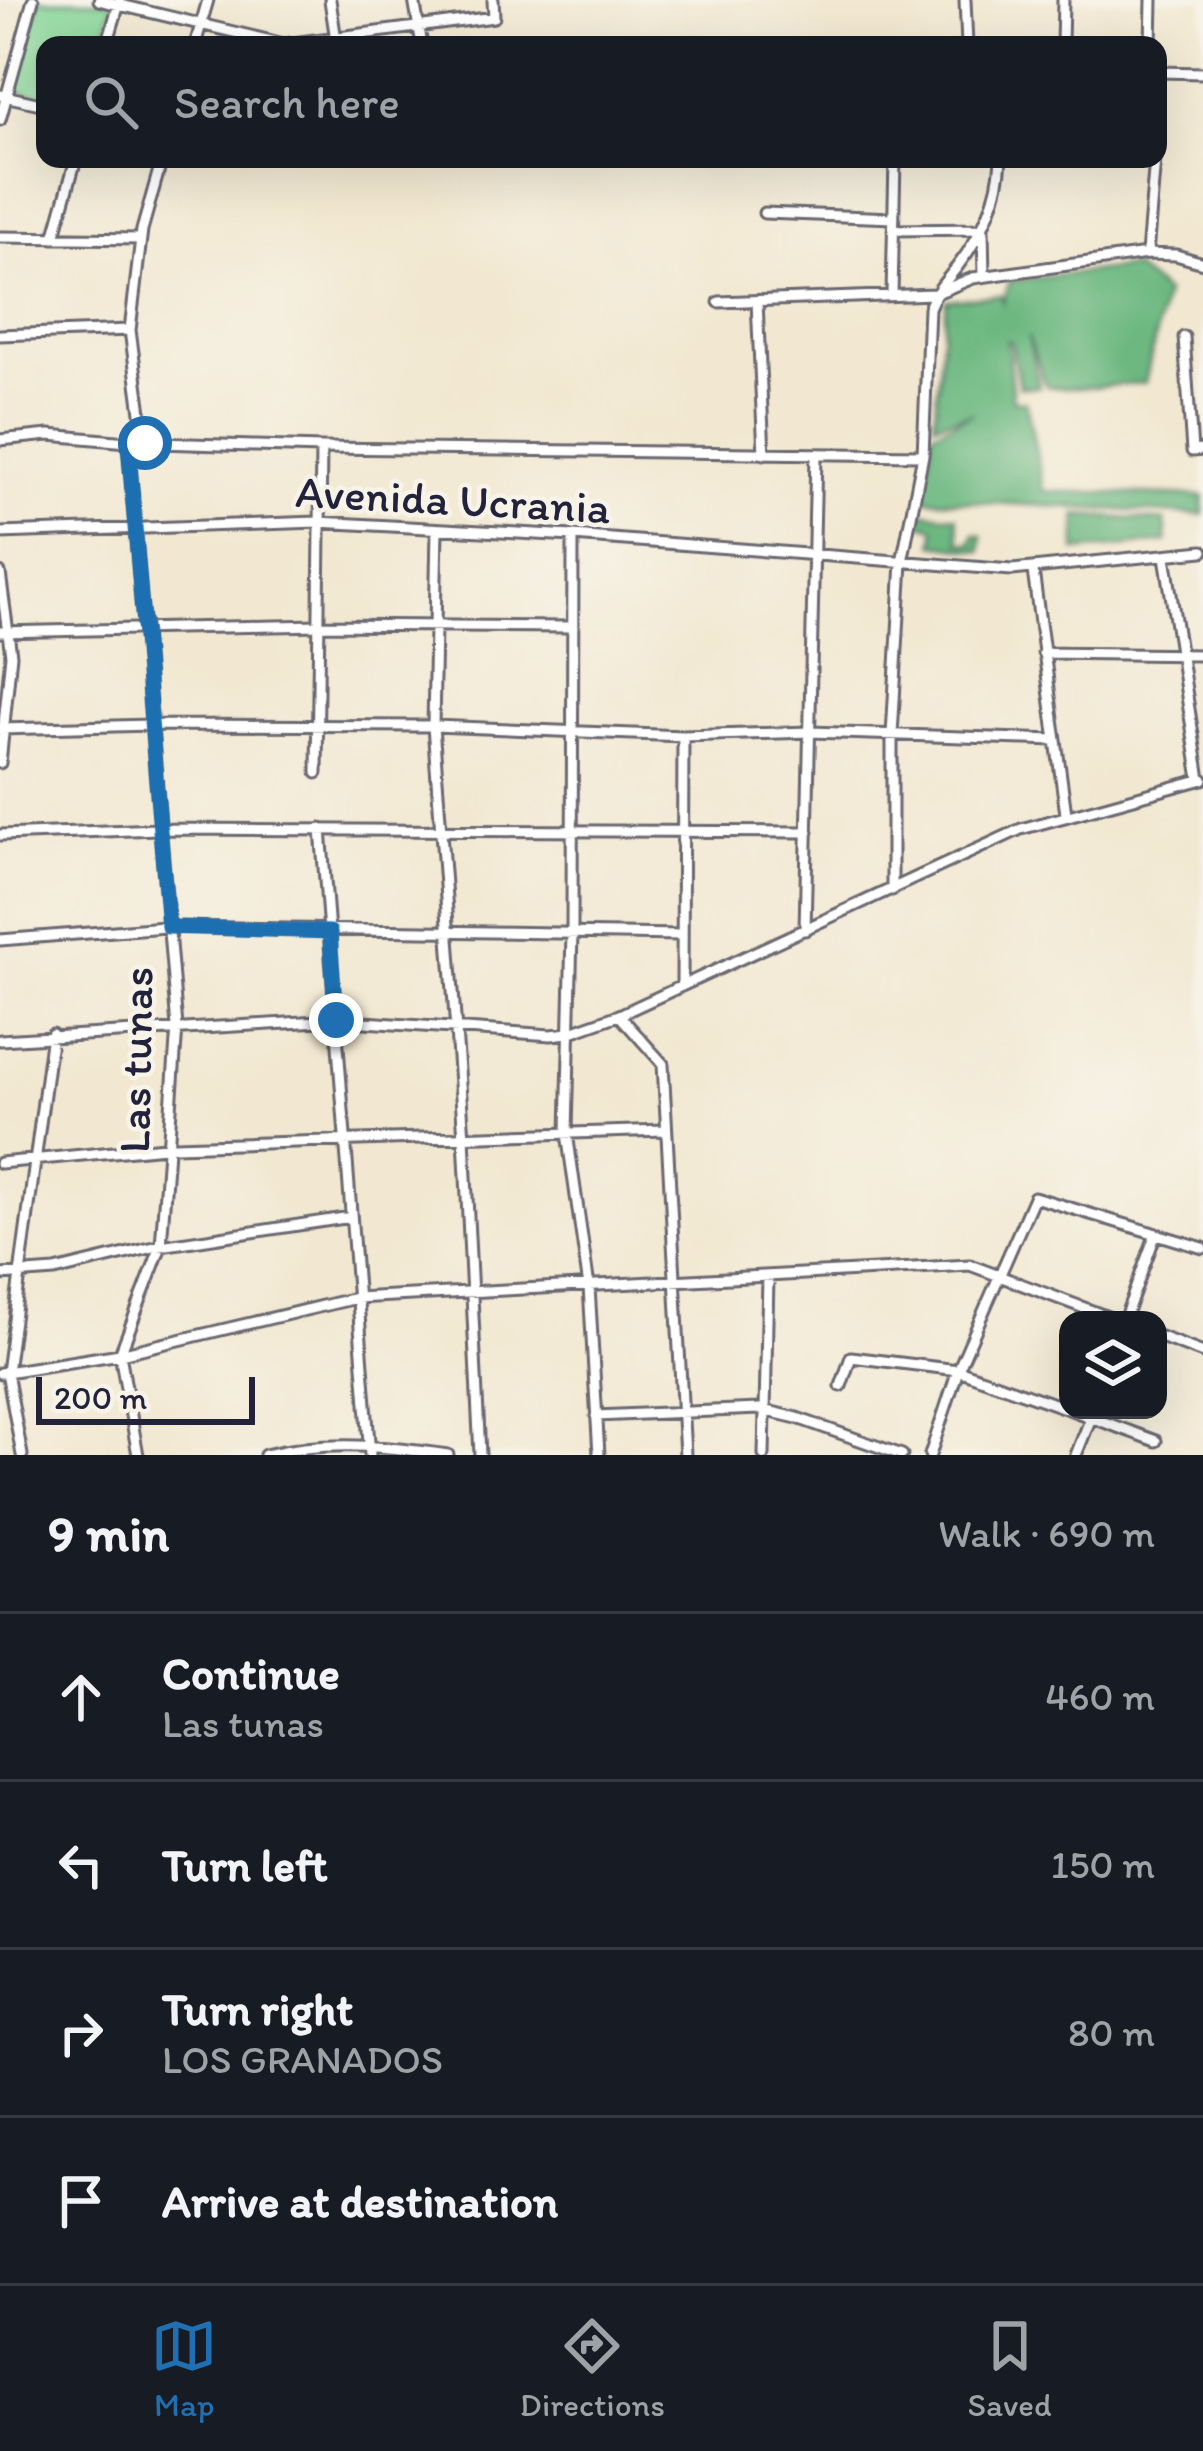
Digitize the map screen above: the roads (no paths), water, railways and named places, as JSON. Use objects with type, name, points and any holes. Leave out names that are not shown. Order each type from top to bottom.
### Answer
[{"type":"street","points":[[0,120],[33,0]]},
{"type":"street","points":[[99,0],[249,36]]},
{"type":"street","points":[[198,36],[208,0]]},
{"type":"street","points":[[330,0],[335,36]]},
{"type":"street","points":[[415,0],[420,36]]},
{"type":"street","points":[[364,36],[494,17],[493,0]]},
{"type":"street","points":[[964,0],[966,36]]},
{"type":"street","points":[[1062,36],[1063,0]]},
{"type":"street","points":[[1151,36],[1152,0]]},
{"type":"street","points":[[110,36],[119,3]]},
{"type":"street","points":[[1167,72],[1203,73]]},
{"type":"street","points":[[3,96],[36,103]]},
{"type":"street","points":[[54,238],[73,168]]},
{"type":"street","points":[[145,443],[130,330],[141,239],[160,168]]},
{"type":"street","points":[[892,296],[895,168]]},
{"type":"street","points":[[892,890],[892,735],[902,562],[922,455],[928,308],[982,229],[993,203],[999,168]]},
{"type":"street","points":[[1147,254],[1154,168]]},
{"type":"street","points":[[764,213],[893,218]]},
{"type":"street","points":[[893,230],[982,229]]},
{"type":"street","points":[[982,229],[984,276]]},
{"type":"street","points":[[0,237],[141,239]]},
{"type":"street","points":[[719,302],[934,294],[984,276],[1147,254],[1176,255],[1203,263]]},
{"type":"street","points":[[757,301],[764,454]]},
{"type":"street","points":[[0,335],[130,330]]},
{"type":"street","points":[[1184,337],[1192,451],[1203,450]]},
{"type":"street","points":[[0,440],[49,435],[321,448],[922,455]]},
{"type":"street","name":"Las tunas","points":[[120,1354],[161,1246],[177,1027],[128,442]]},
{"type":"street","points":[[317,773],[321,448]]},
{"type":"street","points":[[806,930],[816,454]]},
{"type":"street","name":"Avenida Ucrania","points":[[0,533],[319,522],[1033,571],[1203,551]]},
{"type":"street","points":[[437,530],[433,726],[464,1137],[481,1455]]},
{"type":"street","points":[[573,536],[567,1133],[589,1287],[599,1455]]},
{"type":"street","points":[[0,1040],[336,1020],[568,1033],[619,1016],[1021,829],[1201,779],[1165,556]]},
{"type":"street","points":[[1033,571],[1066,814]]},
{"type":"street","points":[[0,573],[3,632],[11,655],[0,763]]},
{"type":"street","points":[[3,632],[320,625],[573,627]]},
{"type":"street","points":[[1043,653],[1203,655]]},
{"type":"street","points":[[2,729],[433,726],[683,736],[810,732],[1056,740]]},
{"type":"street","points":[[682,986],[683,736]]},
{"type":"street","points":[[0,835],[158,829],[808,832]]},
{"type":"street","points":[[321,829],[371,1450]]},
{"type":"street","points":[[0,940],[168,927],[682,935]]},
{"type":"street","points":[[619,1016],[663,1064],[685,1455]]},
{"type":"street","points":[[22,1455],[3,1372],[38,1158],[52,1034]]},
{"type":"street","points":[[0,1163],[168,1147],[665,1130]]},
{"type":"street","points":[[930,1455],[996,1275],[1034,1196],[1203,1248]]},
{"type":"street","points":[[0,1275],[55,1271],[161,1246],[351,1217]]},
{"type":"street","points":[[1124,1311],[1155,1236]]},
{"type":"street","points":[[3,1372],[120,1354],[356,1298],[970,1265],[1095,1311]]},
{"type":"street","points":[[764,1455],[768,1277]]},
{"type":"street","points":[[1167,1339],[1203,1353]]},
{"type":"street","points":[[120,1354],[138,1455]]},
{"type":"street","points":[[841,1386],[851,1358],[958,1370],[1059,1406]]},
{"type":"street","points":[[596,1416],[768,1411],[902,1455]]},
{"type":"street","points":[[1076,1455],[1091,1419]]},
{"type":"street","points":[[1105,1419],[1156,1441]]},
{"type":"street","points":[[273,1454],[371,1450],[448,1455]]}]
